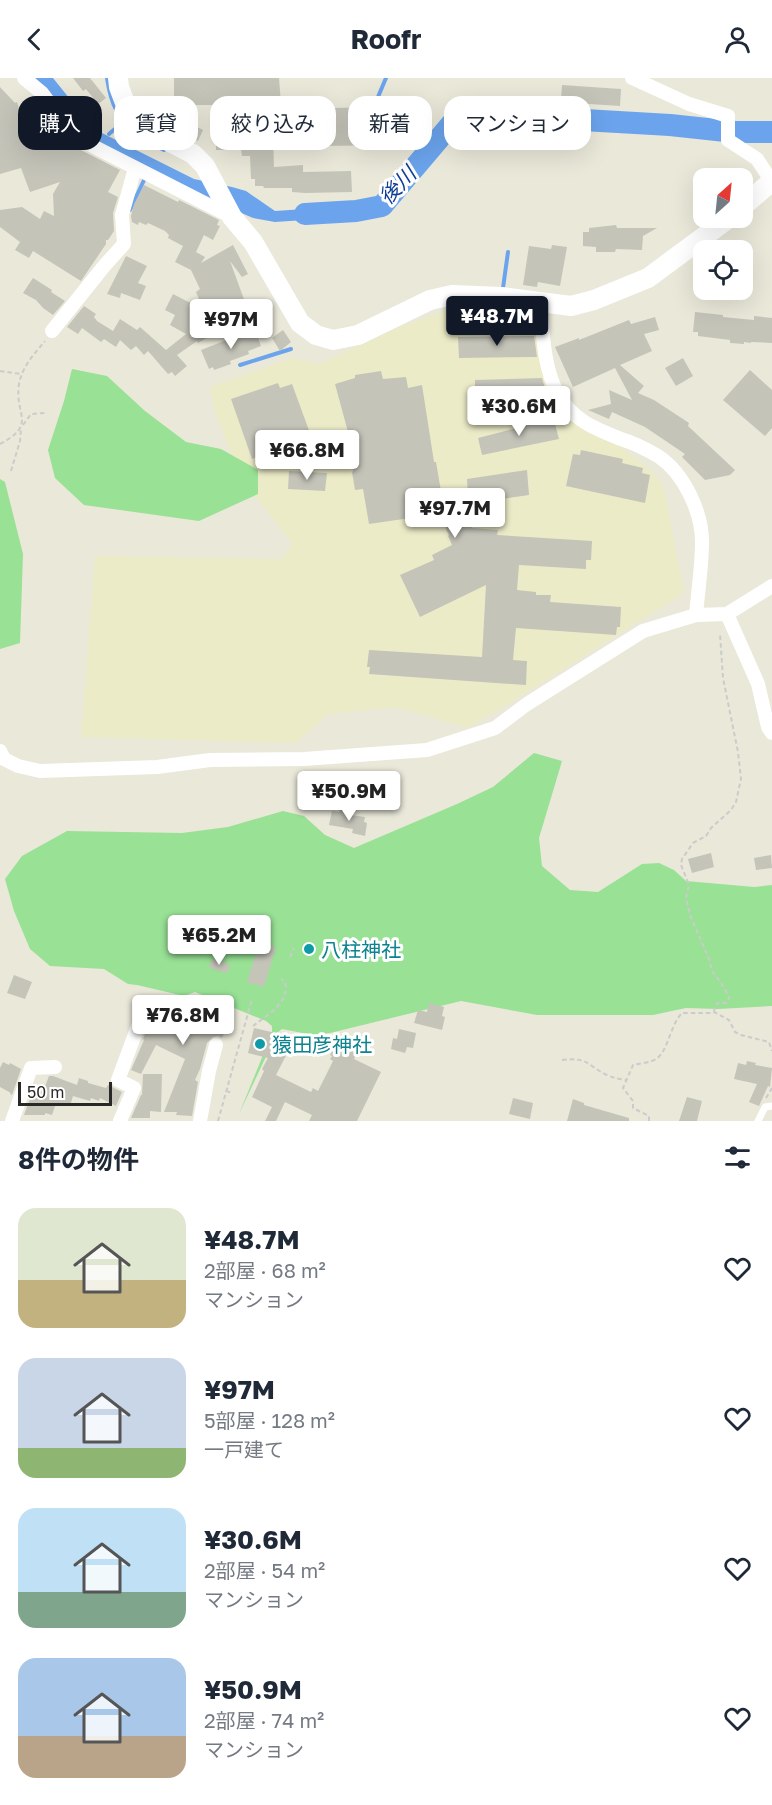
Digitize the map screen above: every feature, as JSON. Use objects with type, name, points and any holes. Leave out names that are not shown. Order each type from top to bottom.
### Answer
[{"type":"street","points":[[24,78],[42,93],[75,137],[232,217]]},
{"type":"street","points":[[118,78],[128,111],[147,130],[193,153],[205,166],[232,217],[252,242],[300,323],[316,335],[333,339],[358,335],[430,300],[452,295],[502,297],[571,306],[594,300],[648,278],[716,228]]},
{"type":"street","points":[[632,78],[689,104],[728,116],[728,140],[757,159],[772,182],[753,198]]},
{"type":"street","points":[[52,331],[124,244],[122,215],[135,168]]},
{"type":"street","points":[[540,302],[548,366],[557,392],[562,399],[580,420],[592,428],[637,445],[660,457],[680,478],[697,510],[702,541],[696,615]]},
{"type":"street","points":[[0,751],[4,759],[18,766],[40,771],[157,767],[210,759],[304,759],[427,750],[495,728],[527,704],[643,631],[696,615],[724,614],[772,586]]},
{"type":"street","points":[[724,614],[758,684],[768,727],[772,733]]},
{"type":"street","points":[[120,1121],[134,1088],[118,1080],[141,1018]]},
{"type":"street","points":[[200,1121],[216,1045]]},
{"type":"street","points":[[12,1121],[32,1068],[55,1067]]},
{"type":"street","points":[[185,1121],[205,1121]]},
{"type":"lane","points":[[758,1121],[765,1107],[772,1106]]},
{"type":"path","points":[[11,471],[22,426],[19,385],[22,374],[26,365],[52,331]]},
{"type":"path","points":[[0,371],[22,374]]},
{"type":"path","points":[[0,444],[18,432],[31,414],[45,412]]},
{"type":"path","points":[[714,1012],[718,1003],[727,1003],[726,992],[712,971],[690,915],[686,898],[689,885],[681,865],[682,859],[693,843],[706,836],[711,828],[731,810],[736,802],[741,779],[723,678],[720,633],[724,614]]},
{"type":"path","points":[[224,944],[230,955]]},
{"type":"path","points":[[290,957],[294,948]]},
{"type":"path","points":[[253,1026],[275,1010],[281,1002],[286,987],[285,982],[281,980]]},
{"type":"path","points":[[218,1121],[252,999]]},
{"type":"path","points":[[649,1121],[649,1116],[633,1108],[633,1101],[623,1088],[633,1065],[654,1060],[662,1054],[671,1030],[682,1013],[714,1012],[729,1020],[735,1032],[769,1042],[772,1051]]},
{"type":"path","points":[[562,1060],[588,1061],[607,1075],[626,1080]]},
{"type":"path","points":[[226,1091],[232,1093]]},
{"type":"shaded area","points":[[457,307],[521,309],[533,312],[552,393],[655,474],[664,488],[684,593],[467,728],[396,707],[329,714],[296,743],[81,737],[95,556],[282,559],[292,543],[239,476],[214,408],[210,387],[292,358],[320,364],[400,327]]},
{"type":"green space","points":[[72,369],[107,376],[145,411],[186,442],[221,449],[258,470],[258,494],[199,521],[84,505],[55,478],[48,450]]},
{"type":"green space","points":[[0,479],[5,482],[23,554],[20,643],[0,649]]},
{"type":"green space","points":[[534,753],[562,761],[539,838],[542,866],[570,890],[598,892],[642,864],[659,863],[674,870],[686,881],[754,887],[772,885],[772,1006],[686,1008],[653,1015],[537,1015],[461,1001],[330,1033],[313,1035],[282,1029],[277,1033],[239,1114],[272,1033],[272,1026],[266,1021],[195,992],[184,996],[128,984],[104,969],[50,966],[30,949],[14,911],[5,879],[22,856],[67,831],[182,833],[228,827],[283,811],[304,816],[325,835],[354,848],[493,787]]},
{"type":"water","points":[[35,78],[53,78],[67,96],[52,96]]},
{"type":"water","points":[[102,133],[114,139],[114,150],[136,150],[194,179],[246,191],[275,211],[334,207],[334,218],[275,222],[253,218],[102,146]]},
{"type":"building","points":[[73,78],[90,78],[106,98],[102,101],[102,96],[92,96],[86,89],[83,91]]},
{"type":"building","points":[[174,78],[279,78],[280,96],[210,96],[210,105],[198,105],[198,96],[174,96]]},
{"type":"building","points":[[562,85],[621,89],[620,106],[591,104],[591,96],[561,96]]},
{"type":"building","points":[[0,87],[18,105],[18,150],[81,150],[120,170],[108,192],[118,197],[113,213],[114,231],[81,281],[33,251],[29,258],[15,250],[20,242],[0,227],[0,210],[22,207],[40,219],[44,211],[54,216],[53,194],[60,182],[30,192],[21,168],[0,174]]},
{"type":"building","points":[[336,108],[348,108],[348,146],[336,146]]},
{"type":"building","points":[[198,127],[203,130],[198,141]]},
{"type":"building","points":[[241,150],[273,150],[274,167],[303,165],[303,172],[351,171],[352,192],[305,193],[292,192],[292,188],[255,186],[255,179],[251,179],[250,156],[242,156]]},
{"type":"building","points":[[144,185],[219,220],[217,225],[220,226],[213,240],[204,235],[196,252],[205,257],[201,263],[233,245],[248,274],[242,277],[230,261],[249,313],[198,343],[197,341],[177,355],[187,366],[175,376],[172,372],[168,374],[148,351],[144,355],[136,346],[131,350],[120,340],[116,347],[104,339],[101,342],[82,328],[78,334],[67,327],[84,306],[96,314],[94,317],[97,321],[113,331],[120,319],[137,330],[140,327],[166,350],[186,334],[170,325],[175,315],[165,310],[173,294],[204,310],[196,292],[200,289],[191,270],[175,262],[183,246],[168,238],[169,235],[165,231],[148,223],[146,225],[139,222],[138,225],[132,222],[134,204]]},
{"type":"building","points":[[616,225],[617,228],[657,228],[643,236],[642,250],[616,249],[615,252],[596,252],[596,247],[583,246],[583,232],[589,232],[589,228]]},
{"type":"building","points":[[552,245],[567,247],[560,286],[538,282],[537,287],[523,285],[529,246],[551,249]]},
{"type":"building","points":[[126,256],[147,266],[138,283],[146,286],[140,300],[121,293],[120,298],[107,294]]},
{"type":"building","points":[[33,278],[65,301],[53,315],[36,300],[23,293]]},
{"type":"building","points":[[695,312],[754,320],[754,316],[772,318],[772,343],[730,343],[730,340],[698,336],[698,332],[693,332]]},
{"type":"building","points":[[655,317],[659,330],[644,334],[652,351],[620,365],[644,386],[638,393],[654,400],[689,423],[688,426],[735,470],[730,475],[705,480],[682,457],[685,454],[645,427],[612,412],[609,419],[588,410],[611,404],[609,390],[632,400],[615,368],[573,387],[555,347],[629,320],[631,324]]},
{"type":"building","points":[[255,329],[261,346],[248,351],[249,354],[230,361],[231,364],[214,370],[213,367],[209,369],[201,350]]},
{"type":"building","points":[[283,330],[291,342],[280,351],[272,338]]},
{"type":"building","points":[[534,336],[537,357],[459,358],[458,337]]},
{"type":"building","points":[[683,358],[693,376],[676,386],[665,368]]},
{"type":"building","points":[[750,370],[772,390],[772,428],[765,436],[723,400]]},
{"type":"building","points":[[381,371],[383,379],[406,377],[408,388],[422,385],[442,497],[468,496],[467,479],[527,470],[529,495],[473,503],[472,528],[498,530],[497,535],[592,541],[591,560],[586,560],[586,569],[519,565],[517,590],[536,592],[536,595],[551,595],[550,602],[621,607],[620,627],[617,627],[616,635],[516,628],[513,660],[527,661],[526,685],[369,674],[370,667],[367,667],[369,650],[482,657],[486,585],[420,617],[400,575],[434,560],[432,555],[452,545],[446,529],[445,513],[369,524],[363,489],[355,490],[351,436],[335,384],[355,378],[355,375]]},
{"type":"building","points":[[542,378],[544,402],[475,404],[475,380]]},
{"type":"building","points":[[278,383],[280,388],[292,384],[314,444],[281,455],[279,449],[252,459],[231,399]]},
{"type":"building","points":[[554,420],[559,439],[482,455],[478,438]]},
{"type":"building","points":[[581,450],[623,459],[622,463],[643,468],[642,473],[650,475],[645,503],[566,486],[573,454],[580,455]]},
{"type":"building","points":[[289,471],[327,473],[325,491],[288,489]]},
{"type":"building","points":[[340,809],[351,810],[350,815],[365,817],[364,822],[367,823],[365,836],[352,833],[353,829],[329,825],[332,811],[339,812]]},
{"type":"building","points":[[711,853],[714,867],[692,873],[688,859]]},
{"type":"building","points":[[771,855],[772,868],[756,870],[754,858]]},
{"type":"building","points":[[259,943],[276,947],[264,987],[247,982]]},
{"type":"building","points":[[212,959],[230,964],[227,973],[209,968]]},
{"type":"building","points":[[14,975],[32,982],[25,999],[7,993]]},
{"type":"building","points":[[170,997],[192,1006],[194,1000],[227,1014],[223,1023],[228,1025],[222,1038],[213,1037],[207,1043],[195,1080],[198,1082],[192,1116],[176,1115],[177,1112],[164,1112],[185,1059],[156,1045],[141,1074],[131,1070],[150,1021],[158,1025]]},
{"type":"building","points":[[429,1003],[444,1007],[442,1016],[445,1017],[442,1030],[414,1023],[418,1010],[427,1012]]},
{"type":"building","points":[[254,1028],[280,1033],[294,1040],[276,1075],[311,1092],[313,1088],[318,1091],[333,1061],[330,1055],[338,1039],[359,1049],[354,1059],[381,1072],[357,1121],[309,1121],[312,1115],[285,1102],[276,1121],[265,1121],[272,1107],[252,1097],[268,1058],[248,1053]]},
{"type":"building","points":[[399,1029],[416,1033],[413,1048],[407,1047],[405,1053],[391,1049],[393,1038],[397,1039]]},
{"type":"building","points":[[747,1061],[772,1068],[770,1087],[768,1086],[759,1106],[749,1102],[757,1084],[734,1079],[738,1063],[746,1065]]},
{"type":"building","points":[[3,1062],[21,1069],[12,1095],[0,1087],[0,1068]]},
{"type":"building","points":[[143,1074],[162,1074],[161,1112],[150,1111],[150,1118],[131,1118],[142,1095]]},
{"type":"building","points":[[49,1076],[77,1085],[79,1078],[106,1088],[108,1085],[122,1092],[116,1106],[100,1098],[99,1101],[91,1098],[90,1101],[73,1096],[70,1106],[56,1103],[52,1115],[45,1113],[45,1115],[24,1115],[34,1088],[43,1092]]},
{"type":"building","points":[[687,1097],[702,1101],[697,1121],[679,1121]]},
{"type":"building","points":[[513,1098],[533,1103],[530,1119],[509,1114]]},
{"type":"building","points":[[573,1099],[584,1105],[629,1118],[629,1121],[567,1121]]},
{"type":"waterway","points":[[107,78],[114,106]]},
{"type":"waterway","points":[[378,96],[386,78]]},
{"type":"waterway","name":"後川","points":[[305,214],[356,211],[382,206],[454,121],[472,115],[670,125],[735,132],[772,132]]},
{"type":"waterway","points":[[109,134],[114,130]]},
{"type":"waterway","points":[[130,210],[145,178]]},
{"type":"waterway","points":[[503,288],[508,252]]},
{"type":"waterway","points":[[240,365],[291,349]]},
{"type":"place","name":"八柱神社","points":[[309,949]]},
{"type":"place","name":"猿田彦神社","points":[[260,1044]]}]
